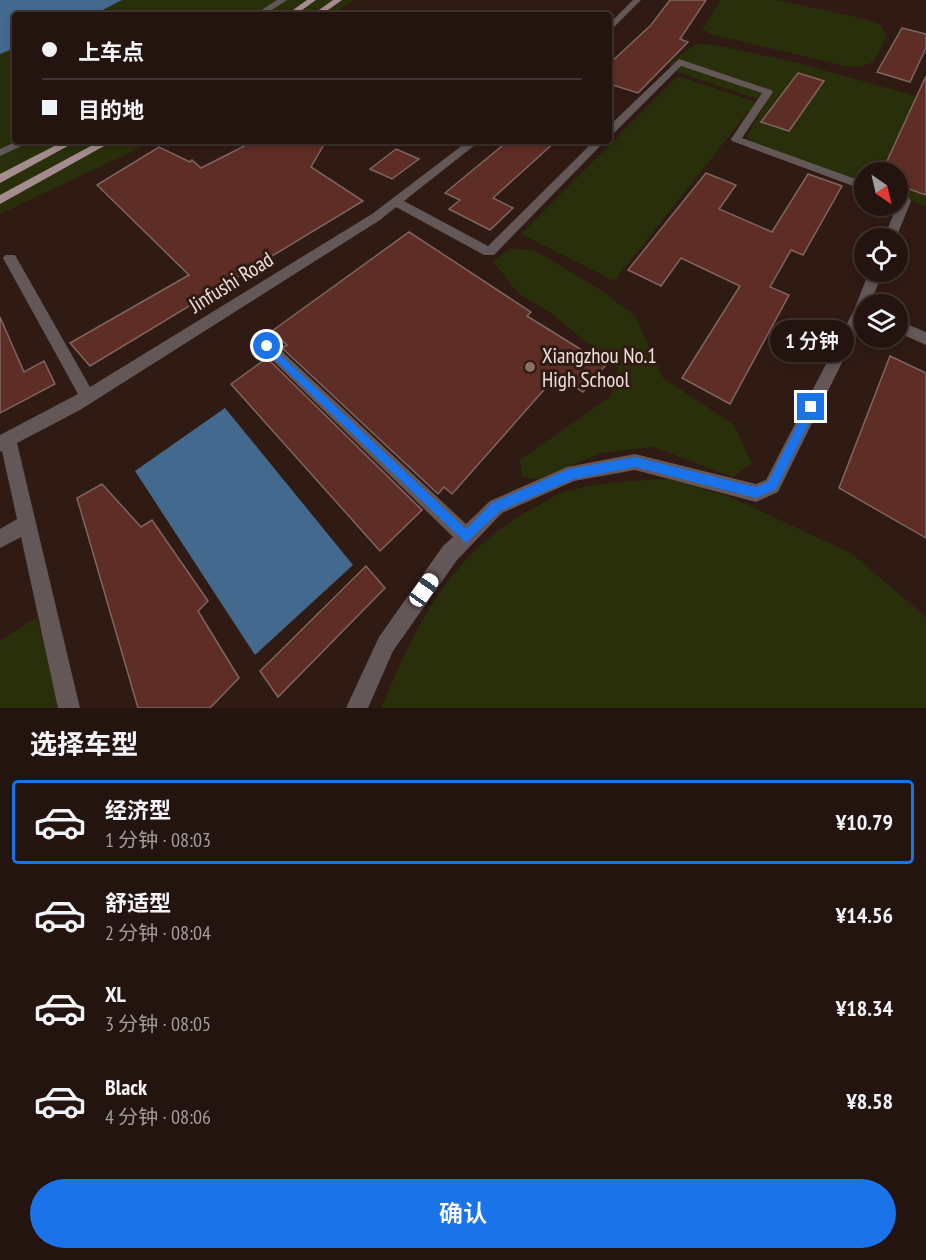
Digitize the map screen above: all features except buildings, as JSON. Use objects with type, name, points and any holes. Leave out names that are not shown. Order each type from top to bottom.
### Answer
[{"type":"main road","points":[[294,12],[312,0]]},
{"type":"main road","points":[[320,12],[338,0]]},
{"type":"main road","points":[[0,179],[66,144]]},
{"type":"main road","points":[[0,200],[103,144]]},
{"type":"street","points":[[263,12],[284,0]]},
{"type":"street","points":[[612,26],[638,0]]},
{"type":"street","points":[[612,129],[679,62],[768,92],[736,139],[854,182]]},
{"type":"street","points":[[0,153],[20,144]]},
{"type":"street","name":"Jinfushi Road","points":[[4,442],[87,396],[366,223],[471,144]]},
{"type":"street","points":[[396,202],[489,252],[597,144]]},
{"type":"street","points":[[10,258],[87,396]]},
{"type":"street","points":[[357,708],[386,644],[450,554],[496,507],[573,473],[635,462],[756,493],[772,486],[854,327]]},
{"type":"street","points":[[908,331],[926,339]]},
{"type":"street","points":[[267,346],[466,537]]},
{"type":"street","points":[[4,442],[27,523],[69,708]]},
{"type":"street","points":[[0,539],[27,523]]},
{"type":"green space","points":[[122,0],[355,0],[337,12],[99,12]]},
{"type":"green space","points":[[721,0],[776,0],[865,19],[879,24],[886,33],[886,37],[873,61],[865,65],[849,67],[710,34],[702,29]]},
{"type":"green space","points":[[696,44],[715,45],[798,63],[926,99],[926,206],[908,200],[908,162],[854,162],[854,179],[755,144],[747,136],[764,106],[757,99],[677,72],[668,64]]},
{"type":"green space","points":[[12,49],[12,144],[143,144],[135,150],[0,214],[0,54]]},
{"type":"green space","points":[[678,76],[756,102],[614,281],[521,234]]},
{"type":"green space","points":[[511,248],[536,251],[602,291],[636,317],[663,378],[734,425],[752,463],[733,477],[653,447],[601,453],[538,479],[522,477],[520,460],[611,396],[618,368],[552,314],[518,293],[493,261]]},
{"type":"green space","points":[[668,479],[731,497],[852,554],[926,617],[926,708],[381,708],[422,620],[438,594],[478,547],[503,527],[564,492],[603,484]]},
{"type":"green space","points":[[37,617],[61,708],[0,708],[0,641]]},
{"type":"water","points":[[0,0],[122,0],[99,12],[12,12],[12,49],[0,54]]},
{"type":"water","points":[[225,408],[353,565],[255,655],[135,471]]},
{"type":"place","name":"Xiangzhou No.1 High School","points":[[530,367]]},
{"type":"route","points":[[267,346],[466,537],[496,507],[573,473],[635,462],[756,493],[772,486],[811,407]]}]
